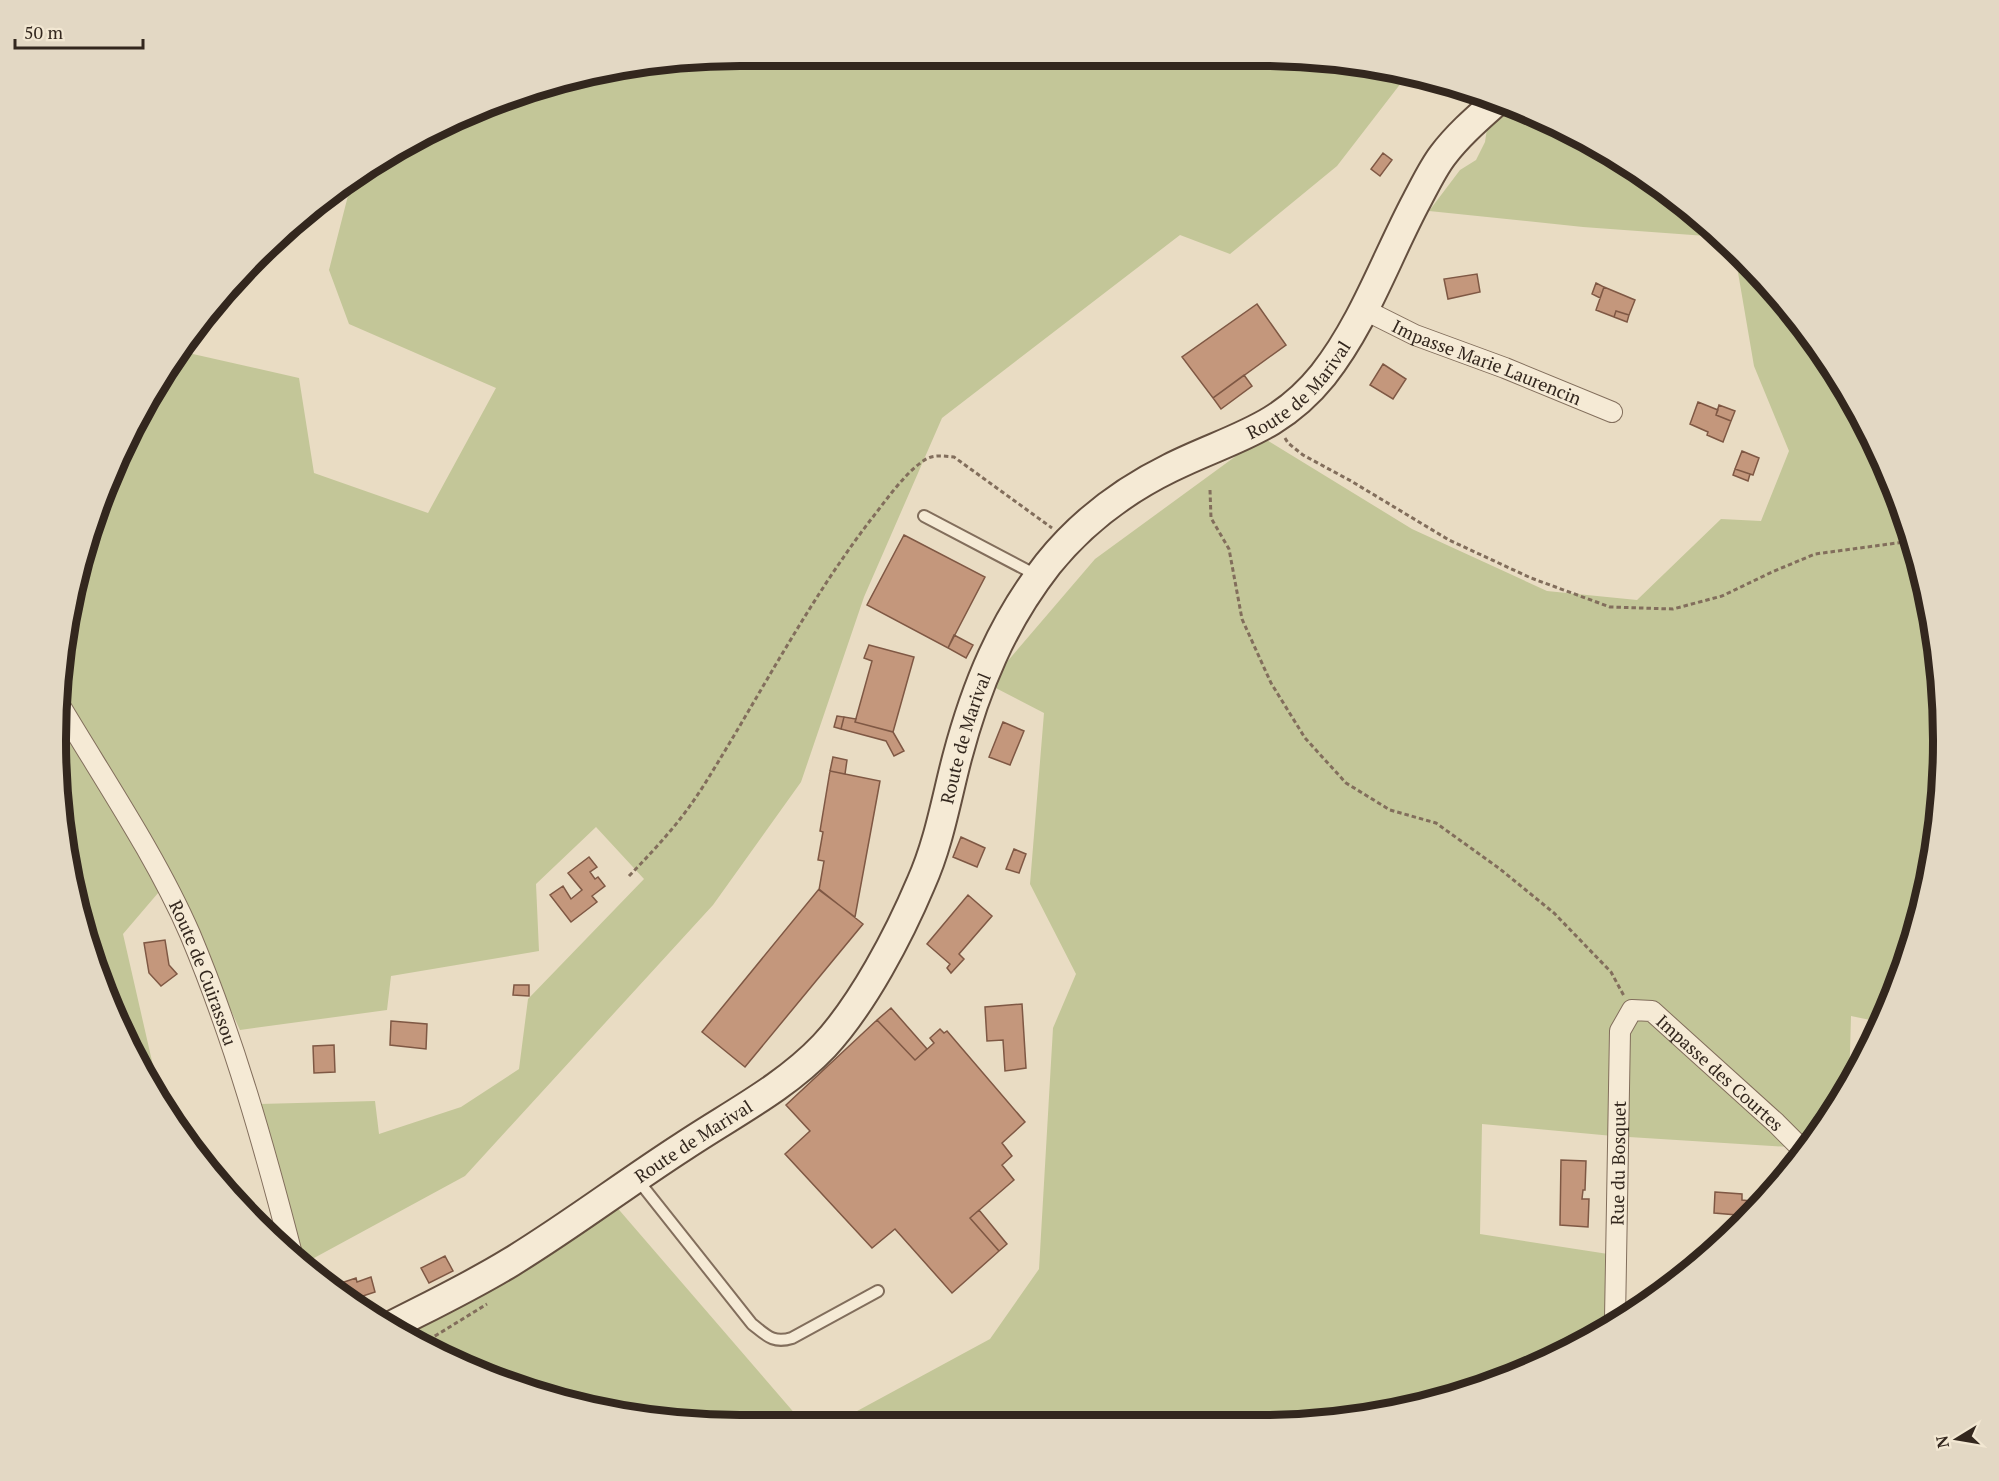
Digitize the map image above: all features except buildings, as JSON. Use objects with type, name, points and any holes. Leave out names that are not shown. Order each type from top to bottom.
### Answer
[{"type":"main road","name":"Route de Marival","points":[[398,1322],[515,1260],[636,1178],[782,1084],[825,1044],[853,1010],[886,954],[920,885],[931,859],[968,720],[995,647],[1025,595],[1068,541],[1096,516],[1135,487],[1173,466],[1275,420],[1305,394],[1326,370],[1363,309],[1401,229],[1440,158],[1466,129],[1490,107]]},
{"type":"street","name":"Impasse Marie Laurencin","points":[[1363,309],[1415,335],[1505,368],[1612,412]]},
{"type":"street","name":"Route de Cuirassou","points":[[67,718],[157,868],[189,934],[243,1080],[288,1240]]},
{"type":"street","name":"Impasse des Courtes","points":[[1632,1010],[1652,1011],[1798,1145]]},
{"type":"street","name":"Rue du Bosquet","points":[[1615,1313],[1620,1032],[1632,1010]]},
{"type":"lane","points":[[924,516],[1039,577]]},
{"type":"lane","points":[[636,1178],[752,1324],[770,1338],[782,1341],[792,1338],[878,1291]]},
{"type":"path","points":[[1275,420],[1288,443],[1303,455],[1449,540],[1531,578],[1610,608],[1673,609],[1722,596],[1815,554],[1903,542]]},
{"type":"path","points":[[629,876],[675,827],[693,802],[797,627],[850,547],[897,487],[923,461],[935,455],[954,457],[1068,541]]},
{"type":"path","points":[[1210,490],[1211,518],[1229,549],[1242,619],[1271,683],[1305,738],[1346,783],[1390,810],[1436,823],[1500,869],[1554,913],[1611,972],[1632,1010]]},
{"type":"path","points":[[430,1339],[490,1302]]},
{"type":"green space","points":[[740,66],[1258,66],[1303,67],[1402,82],[1337,166],[1230,254],[1180,235],[942,418],[864,597],[801,782],[713,905],[465,1176],[310,1260],[299,1251],[259,1104],[375,1101],[379,1134],[461,1107],[519,1069],[528,999],[644,879],[596,827],[536,884],[539,951],[391,976],[387,1010],[240,1030],[170,879],[123,934],[156,1077],[117,999],[89,915],[79,872],[67,785],[67,696],[79,609],[102,524],[117,482],[136,442],[156,403],[189,353],[299,378],[314,473],[428,513],[496,388],[349,324],[329,270],[349,192],[366,180],[403,156],[482,117],[566,89],[609,79],[696,67]]},
{"type":"green space","points":[[1500,111],[1596,156],[1669,205],[1706,236],[1583,227],[1429,211],[1460,170],[1476,160],[1485,142],[1488,122]]},
{"type":"green space","points":[[1737,266],[1794,330],[1819,366],[1843,403],[1882,482],[1910,566],[1920,609],[1932,696],[1932,785],[1920,872],[1910,915],[1882,999],[1872,1020],[1851,1016],[1850,1065],[1796,1147],[1613,1136],[1482,1124],[1480,1234],[1608,1254],[1608,1317],[1517,1364],[1433,1392],[1390,1402],[1303,1414],[850,1415],[990,1339],[1039,1269],[1053,1028],[1076,974],[1030,884],[1044,713],[988,684],[1095,559],[1262,437],[1412,529],[1547,591],[1637,600],[1721,519],[1761,521],[1789,451],[1754,366]]},
{"type":"green space","points":[[614,1204],[796,1415],[696,1414],[609,1402],[566,1392],[482,1364],[408,1328]]}]
